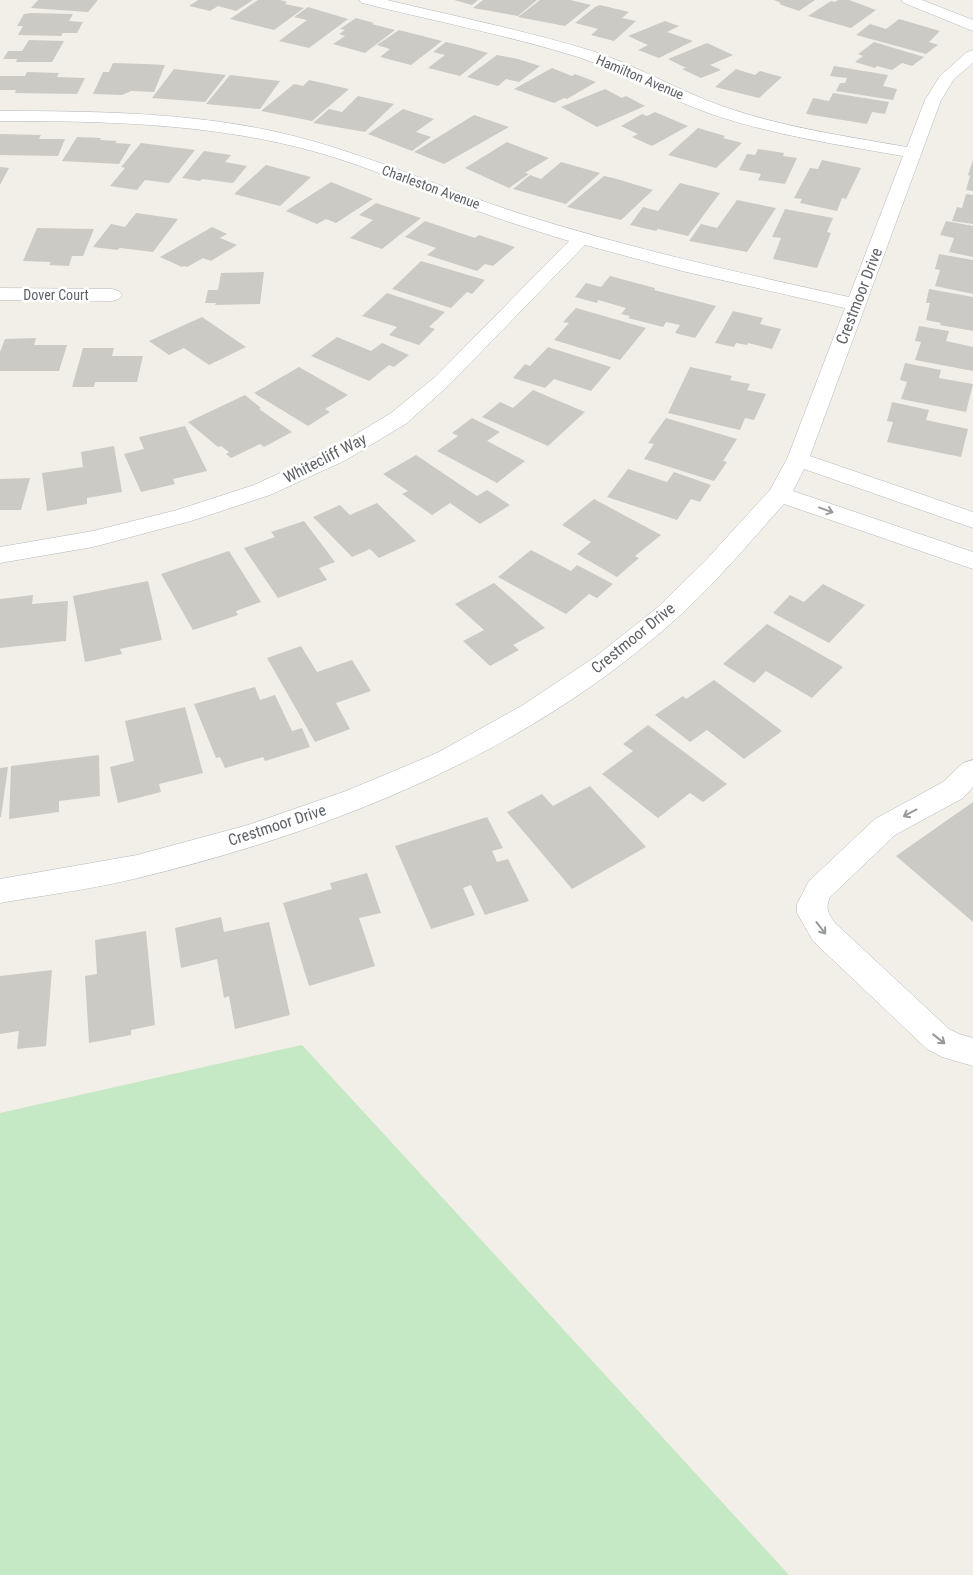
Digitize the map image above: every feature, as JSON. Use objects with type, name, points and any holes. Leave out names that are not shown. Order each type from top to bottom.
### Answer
[{"type":"street","name":"Hamilton Avenue","points":[[367,0],[535,40],[586,55],[634,73],[715,109],[755,122],[798,132],[913,153]]},
{"type":"street","points":[[909,0],[973,26]]},
{"type":"street","name":"Crestmoor Drive","points":[[0,891],[137,867],[250,836],[356,799],[447,760],[532,712],[604,664],[667,613],[715,566],[780,494],[798,459],[933,100],[948,76],[973,55]]},
{"type":"street","name":"Charleston Avenue","points":[[0,116],[99,116],[170,121],[233,129],[300,142],[359,160],[445,193],[581,239],[737,279],[856,304]]},
{"type":"street","name":"Whitecliff Way","points":[[0,555],[93,540],[183,516],[262,490],[338,455],[399,418],[442,381],[581,239]]},
{"type":"street","name":"Dover Court","points":[[0,294],[112,295]]},
{"type":"street","points":[[798,459],[973,520]]},
{"type":"street","points":[[780,494],[973,561]]},
{"type":"street","points":[[973,770],[953,790],[896,820],[875,835],[819,889],[812,904],[812,913],[824,932],[938,1039],[954,1047],[973,1052]]},
{"type":"green space","points":[[302,1045],[789,1575],[0,1575],[0,1113]]},
{"type":"building","points":[[38,0],[98,0],[88,12],[31,8]]},
{"type":"building","points":[[198,0],[253,0],[236,11],[218,6],[210,11],[189,6]]},
{"type":"building","points":[[258,0],[280,0],[287,2],[285,4],[304,8],[274,30],[230,19]]},
{"type":"building","points":[[454,0],[478,0],[472,5]]},
{"type":"building","points":[[483,0],[537,0],[518,16],[473,8]]},
{"type":"building","points":[[540,0],[570,0],[591,5],[565,26],[518,17]]},
{"type":"building","points":[[774,0],[815,0],[799,11],[779,4],[781,3]]},
{"type":"building","points":[[838,0],[849,0],[876,10],[851,28],[808,16],[831,1],[835,2]]},
{"type":"building","points":[[600,5],[629,12],[622,18],[636,21],[614,41],[591,35],[598,29],[575,23]]},
{"type":"building","points":[[308,7],[348,19],[309,48],[279,41],[307,20],[294,17]]},
{"type":"building","points":[[24,14],[73,14],[69,21],[83,22],[77,33],[63,33],[61,36],[18,35],[23,26],[17,26]]},
{"type":"building","points":[[356,18],[395,30],[365,53],[333,44],[345,36],[339,34],[345,30],[340,29]]},
{"type":"building","points":[[899,19],[940,31],[929,42],[938,45],[926,54],[856,35],[870,24],[886,29]]},
{"type":"building","points":[[665,21],[679,26],[667,32],[693,41],[659,58],[638,50],[648,45],[628,36]]},
{"type":"building","points":[[399,30],[442,41],[411,65],[380,57],[390,49],[377,45]]},
{"type":"building","points":[[29,40],[64,41],[52,62],[16,62],[17,59],[3,59],[8,51],[22,51]]},
{"type":"building","points":[[446,42],[488,53],[460,76],[428,68],[445,55],[433,52]]},
{"type":"building","points":[[874,42],[924,57],[912,66],[902,63],[892,70],[877,66],[875,68],[855,62],[863,56],[858,54]]},
{"type":"building","points":[[707,43],[733,55],[710,65],[721,70],[701,78],[682,69],[686,68],[668,59]]},
{"type":"building","points":[[497,55],[540,66],[519,82],[506,79],[498,86],[467,77]]},
{"type":"building","points":[[113,63],[165,65],[154,92],[131,91],[122,95],[93,94],[103,72],[109,72]]},
{"type":"building","points":[[834,66],[888,75],[883,86],[897,89],[893,100],[836,91],[840,83],[845,83],[847,78],[830,76]]},
{"type":"building","points":[[552,68],[572,76],[575,74],[596,82],[567,99],[564,98],[554,103],[514,89]]},
{"type":"building","points":[[174,69],[226,75],[205,102],[152,98]]},
{"type":"building","points":[[736,69],[755,75],[760,71],[782,77],[759,98],[715,87]]},
{"type":"building","points":[[27,72],[59,73],[57,77],[85,78],[77,94],[15,93],[16,90],[0,90],[0,76],[25,76]]},
{"type":"building","points":[[230,75],[280,81],[260,109],[206,104]]},
{"type":"building","points":[[309,80],[349,89],[312,121],[261,111],[294,84],[303,86]]},
{"type":"building","points":[[605,89],[622,98],[626,96],[645,106],[597,127],[561,107]]},
{"type":"building","points":[[833,93],[889,102],[885,114],[872,112],[867,124],[806,114],[813,98],[829,101]]},
{"type":"building","points":[[358,96],[394,104],[365,132],[313,123],[329,109],[342,112]]},
{"type":"building","points":[[403,109],[434,119],[416,132],[431,137],[412,151],[368,134]]},
{"type":"building","points":[[655,112],[688,126],[652,146],[632,137],[638,134],[621,126],[642,114],[647,116]]},
{"type":"building","points":[[474,115],[509,127],[444,164],[414,152]]},
{"type":"building","points":[[698,128],[742,143],[716,168],[668,155]]},
{"type":"building","points":[[0,134],[41,135],[39,139],[65,139],[58,156],[0,155]]},
{"type":"building","points":[[77,137],[101,138],[100,140],[131,144],[119,164],[62,161]]},
{"type":"building","points":[[507,142],[549,158],[525,173],[529,174],[509,188],[465,168]]},
{"type":"building","points":[[141,143],[195,150],[169,183],[145,180],[137,190],[110,186],[125,168],[121,167]]},
{"type":"building","points":[[758,149],[784,153],[783,156],[797,158],[785,184],[758,180],[761,174],[739,170],[747,154],[755,155]]},
{"type":"building","points":[[204,151],[231,155],[225,162],[247,166],[233,183],[182,178]]},
{"type":"building","points":[[822,160],[861,168],[846,199],[842,198],[837,211],[800,203],[802,199],[794,198],[810,168],[818,169]]},
{"type":"building","points":[[973,160],[973,191],[966,190]]},
{"type":"building","points":[[561,162],[600,173],[566,204],[513,189],[530,175],[541,179]]},
{"type":"building","points":[[266,165],[311,177],[280,206],[234,194]]},
{"type":"building","points":[[0,167],[9,168],[0,185]]},
{"type":"building","points":[[604,176],[653,190],[621,220],[567,207]]},
{"type":"building","points":[[331,182],[373,199],[336,223],[326,219],[317,224],[286,211]]},
{"type":"building","points":[[680,183],[720,193],[688,236],[630,225],[643,207],[658,211]]},
{"type":"building","points":[[966,194],[973,195],[973,224],[952,221],[957,207],[962,208]]},
{"type":"building","points":[[737,200],[776,208],[747,252],[689,241],[701,224],[717,228]]},
{"type":"building","points":[[376,203],[421,218],[382,249],[350,238],[373,220],[359,215]]},
{"type":"building","points":[[785,209],[833,218],[827,232],[831,233],[817,268],[773,259],[781,238],[772,237]]},
{"type":"building","points":[[136,213],[178,219],[153,252],[93,247],[111,224],[125,227]]},
{"type":"building","points":[[425,221],[475,238],[479,235],[515,247],[493,266],[485,264],[477,271],[427,255],[436,248],[405,237]]},
{"type":"building","points":[[946,221],[973,226],[973,257],[949,252],[954,238],[940,235]]},
{"type":"building","points":[[212,227],[227,234],[220,238],[237,245],[211,261],[203,258],[187,267],[182,267],[160,257]]},
{"type":"building","points":[[37,228],[94,229],[83,256],[72,256],[69,266],[49,265],[51,262],[23,261]]},
{"type":"building","points":[[939,254],[973,260],[973,294],[935,286],[940,270],[935,269]]},
{"type":"building","points":[[421,261],[485,280],[472,294],[467,292],[451,308],[392,289]]},
{"type":"building","points":[[264,272],[260,304],[215,305],[216,303],[205,303],[208,290],[218,290],[221,273]]},
{"type":"building","points":[[610,276],[716,306],[695,338],[675,333],[680,325],[666,322],[663,327],[628,318],[630,316],[621,314],[626,308],[598,300],[597,303],[575,297],[586,283],[601,287]]},
{"type":"building","points":[[929,289],[973,297],[973,331],[940,325],[941,323],[926,320],[930,303],[926,303]]},
{"type":"building","points":[[387,293],[445,312],[429,327],[435,329],[419,345],[389,335],[397,327],[362,316]]},
{"type":"building","points":[[576,308],[646,328],[620,360],[554,340],[569,323],[563,322]]},
{"type":"building","points":[[733,311],[763,318],[760,324],[781,329],[772,349],[748,343],[747,345],[736,343],[734,347],[715,343]]},
{"type":"building","points":[[202,317],[246,347],[209,365],[184,348],[169,355],[149,341]]},
{"type":"building","points":[[919,326],[949,331],[946,341],[973,347],[973,371],[915,360],[921,342],[915,341]]},
{"type":"building","points":[[337,337],[371,351],[382,343],[409,355],[394,367],[389,365],[369,381],[311,356]]},
{"type":"building","points":[[36,338],[34,345],[67,345],[59,371],[0,371],[0,352],[5,339]]},
{"type":"building","points":[[548,347],[611,367],[591,391],[554,379],[545,388],[513,378],[525,364],[530,366]]},
{"type":"building","points":[[83,348],[114,348],[112,356],[143,356],[137,382],[95,382],[94,387],[72,387]]},
{"type":"building","points":[[905,363],[941,370],[939,378],[973,384],[966,412],[901,399],[907,382],[900,380]]},
{"type":"building","points":[[299,367],[348,395],[325,409],[330,412],[308,426],[254,393]]},
{"type":"building","points":[[690,367],[732,376],[730,380],[750,384],[747,390],[766,394],[754,420],[745,418],[740,430],[668,413]]},
{"type":"building","points":[[533,390],[585,412],[548,446],[482,417],[500,402],[513,408]]},
{"type":"building","points":[[245,395],[261,408],[259,409],[292,432],[264,447],[260,444],[231,458],[226,454],[229,452],[221,446],[218,447],[188,422]]},
{"type":"building","points":[[892,402],[929,410],[926,420],[968,429],[961,457],[887,442],[893,422],[887,421]]},
{"type":"building","points":[[472,418],[500,432],[487,441],[525,461],[497,483],[437,451],[458,436],[452,433]]},
{"type":"building","points":[[666,418],[737,439],[723,461],[727,462],[714,481],[644,459],[654,444],[648,443]]},
{"type":"building","points":[[185,426],[207,471],[173,479],[175,484],[141,492],[124,454],[144,449],[139,437]]},
{"type":"building","points":[[114,446],[122,492],[87,498],[87,504],[47,511],[42,473],[83,467],[81,452]]},
{"type":"building","points":[[416,455],[477,496],[487,490],[510,505],[480,524],[450,503],[432,515],[402,494],[408,491],[383,474]]},
{"type":"building","points":[[628,469],[667,482],[674,472],[711,485],[700,502],[691,499],[677,520],[607,497]]},
{"type":"building","points":[[30,478],[21,510],[0,510],[0,479]]},
{"type":"building","points":[[594,499],[661,535],[635,556],[639,558],[617,577],[577,554],[591,542],[562,525]]},
{"type":"building","points":[[377,503],[416,541],[379,558],[370,549],[352,557],[313,517],[340,505],[350,515]]},
{"type":"building","points":[[304,521],[335,562],[319,568],[327,580],[278,598],[244,548],[275,537],[271,532]]},
{"type":"building","points":[[531,550],[571,571],[577,565],[613,584],[597,598],[589,594],[566,614],[498,577]]},
{"type":"building","points":[[229,551],[261,602],[236,611],[238,615],[193,630],[161,574]]},
{"type":"building","points":[[148,581],[162,640],[120,649],[122,654],[85,662],[73,596]]},
{"type":"building","points":[[494,583],[545,628],[513,645],[519,650],[490,666],[463,641],[484,630],[455,604]]},
{"type":"building","points":[[823,584],[865,605],[829,643],[773,613],[790,595],[804,602]]},
{"type":"building","points":[[33,595],[32,604],[68,601],[66,641],[0,648],[0,599]]},
{"type":"building","points":[[767,624],[843,667],[812,698],[766,671],[754,683],[723,664]]},
{"type":"building","points":[[301,646],[317,672],[352,660],[371,691],[336,703],[350,729],[315,742],[267,658]]},
{"type":"building","points":[[714,680],[782,731],[744,759],[707,730],[690,742],[655,715],[683,696],[686,699]]},
{"type":"building","points":[[255,687],[260,700],[275,695],[292,731],[302,728],[310,747],[265,761],[263,757],[225,768],[220,757],[216,758],[194,704]]},
{"type":"building","points":[[185,707],[203,773],[159,784],[161,792],[118,803],[110,767],[134,761],[125,721]]},
{"type":"building","points":[[648,725],[727,784],[703,802],[690,793],[658,818],[602,774],[633,751],[623,744]]},
{"type":"building","points":[[99,755],[100,796],[59,801],[59,812],[9,819],[11,766]]},
{"type":"building","points":[[8,767],[1,817],[0,817],[0,768]]},
{"type":"building","points":[[590,786],[646,847],[572,889],[507,812],[542,794],[553,806]]},
{"type":"building","points":[[973,802],[973,922],[896,856]]},
{"type":"building","points":[[487,817],[503,848],[492,851],[497,862],[508,859],[529,901],[485,915],[471,885],[463,888],[475,915],[431,929],[395,846]]},
{"type":"building","points":[[367,873],[381,913],[359,918],[375,966],[309,986],[283,903],[332,889],[330,883]]},
{"type":"building","points":[[221,917],[224,932],[269,922],[290,1015],[235,1029],[229,996],[224,998],[217,959],[181,968],[175,928]]},
{"type":"building","points":[[146,931],[155,1025],[131,1030],[131,1035],[89,1043],[85,976],[97,974],[95,940]]},
{"type":"building","points":[[52,970],[46,1046],[17,1049],[19,1031],[0,1034],[0,976]]}]
